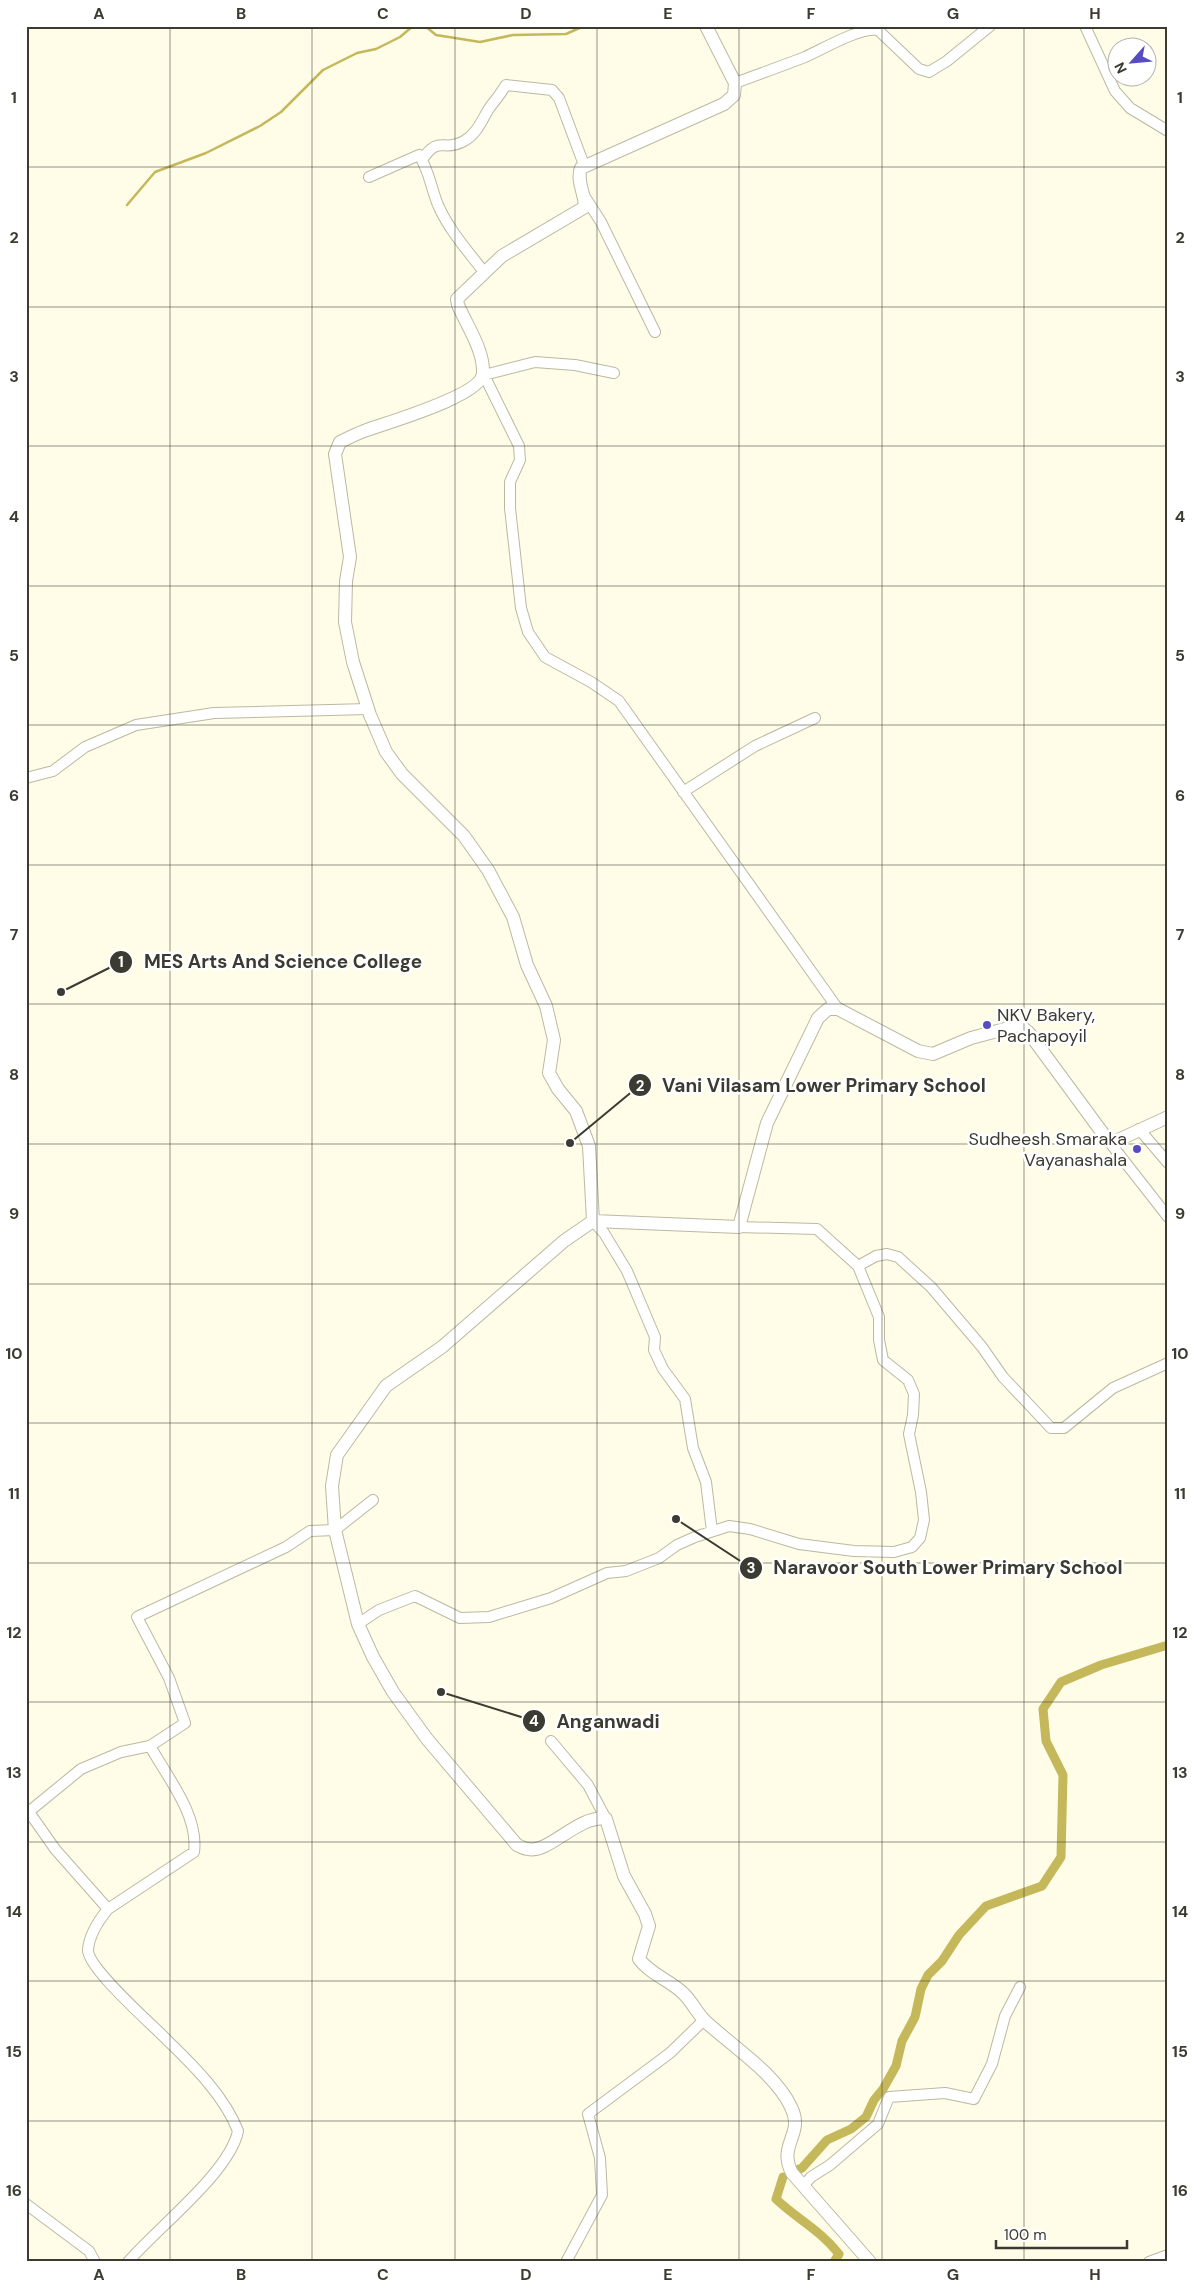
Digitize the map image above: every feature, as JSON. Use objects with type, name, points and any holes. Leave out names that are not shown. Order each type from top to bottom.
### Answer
[{"type":"street","points":[[655,332],[601,222],[585,197],[578,175],[584,165],[724,104],[734,95],[736,83],[706,26]]},
{"type":"street","points":[[736,83],[804,57],[863,31],[874,29],[878,30],[919,69],[929,72],[947,61],[990,26]]},
{"type":"street","points":[[1085,26],[1115,91],[1130,108],[1168,131]]},
{"type":"street","points":[[422,160],[432,146],[437,144],[453,146],[466,140],[478,129],[506,85],[552,90],[559,98],[584,165]]},
{"type":"street","points":[[369,177],[419,155],[449,227],[484,272]]},
{"type":"street","points":[[585,197],[585,207],[578,213],[526,240],[502,256],[457,299],[481,356],[484,375],[519,446],[520,460],[510,482],[510,508],[521,608],[528,632],[545,657],[591,682],[619,702],[838,1009],[918,1051],[933,1054],[971,1038],[1020,1025],[1029,1033],[1107,1139],[1168,1217]]},
{"type":"street","points":[[614,373],[575,366],[535,362],[484,375],[478,384],[460,395],[340,442],[335,454],[350,557],[346,580],[345,622],[353,662],[368,709],[386,752],[402,774],[464,836],[488,870],[513,917],[526,965],[546,1006],[554,1040],[549,1073],[558,1089],[576,1112],[589,1146],[593,1221],[604,1232],[627,1272],[655,1337],[654,1350],[664,1369],[686,1399],[693,1448],[706,1482],[712,1530]]},
{"type":"street","points":[[26,778],[53,771],[85,747],[136,725],[214,713],[368,709]]},
{"type":"street","points":[[683,792],[755,746],[815,718]]},
{"type":"street","points":[[740,1227],[767,1123],[818,1018],[828,1009],[838,1009]]},
{"type":"street","points":[[1107,1139],[1116,1141],[1168,1117]]},
{"type":"street","points":[[1139,1129],[1168,1163]]},
{"type":"street","points":[[358,1624],[379,1610],[414,1596],[460,1618],[489,1617],[551,1598],[607,1573],[626,1571],[712,1530],[729,1526],[750,1529],[799,1544],[878,1553],[894,1552],[912,1547],[920,1538],[924,1520],[921,1492],[909,1434],[914,1415],[914,1394],[908,1380],[883,1360],[879,1340],[879,1317],[858,1266],[817,1229],[593,1221],[564,1242],[442,1347],[386,1386],[337,1455],[332,1486],[335,1530],[358,1624],[373,1657],[393,1692],[427,1739],[517,1845],[529,1850],[542,1846],[584,1822],[598,1817],[606,1819]]},
{"type":"street","points":[[858,1266],[882,1255],[898,1257],[931,1287],[982,1347],[1003,1377],[1052,1428],[1064,1428],[1113,1388],[1168,1363]]},
{"type":"street","points":[[108,1910],[55,1849],[28,1813],[81,1769],[121,1752],[150,1746],[185,1723],[169,1678],[137,1617],[286,1547],[310,1531],[335,1530],[373,1500]]},
{"type":"street","points":[[551,1741],[588,1785],[606,1819],[624,1876],[645,1914],[649,1926],[639,1959],[645,1967],[684,1994],[704,2020],[779,2087],[792,2108],[796,2122],[786,2155],[792,2173],[870,2262]]},
{"type":"street","points":[[128,2262],[196,2195],[230,2149],[238,2131],[228,2109],[168,2041],[135,2010],[92,1960],[88,1950],[98,1922],[108,1910],[194,1852],[196,1839],[186,1811],[150,1746]]},
{"type":"street","points":[[803,2186],[811,2177],[830,2166],[878,2124],[889,2097],[945,2093],[974,2099],[992,2064],[1005,2016],[1020,1986]]},
{"type":"street","points":[[566,2262],[602,2195],[600,2158],[588,2114],[670,2053],[704,2020]]},
{"type":"street","points":[[26,2204],[89,2251],[96,2262]]},
{"type":"street","points":[[1149,2262],[1168,2255]]},
{"type":"waterway","points":[[127,205],[155,172],[206,153],[260,126],[281,112],[323,70],[357,53],[376,49],[400,37],[413,26]]},
{"type":"waterway","points":[[425,26],[436,35],[480,42],[513,35],[566,34],[584,26]]},
{"type":"waterway","points":[[797,2170],[802,2168],[827,2140],[851,2129],[866,2117],[874,2100],[883,2089],[896,2066],[902,2041],[915,2017],[921,1989],[928,1975],[942,1961],[959,1935],[986,1906],[1042,1886],[1061,1857],[1063,1775],[1046,1741],[1043,1709],[1061,1682],[1101,1665],[1168,1645]]},
{"type":"waterway","points":[[783,2177],[776,2199],[832,2246],[839,2254],[834,2262]]},
{"type":"place","name":"MES Arts And Science College","points":[[61,992]]},
{"type":"place","name":"NKV Bakery, Pachapoyil","points":[[987,1025]]},
{"type":"place","name":"Vani Vilasam Lower Primary School","points":[[570,1143]]},
{"type":"place","name":"Sudheesh Smaraka Vayanashala","points":[[1137,1149]]},
{"type":"place","name":"Naravoor South Lower Primary School","points":[[676,1519]]},
{"type":"place","name":"Anganwadi","points":[[441,1692]]}]
